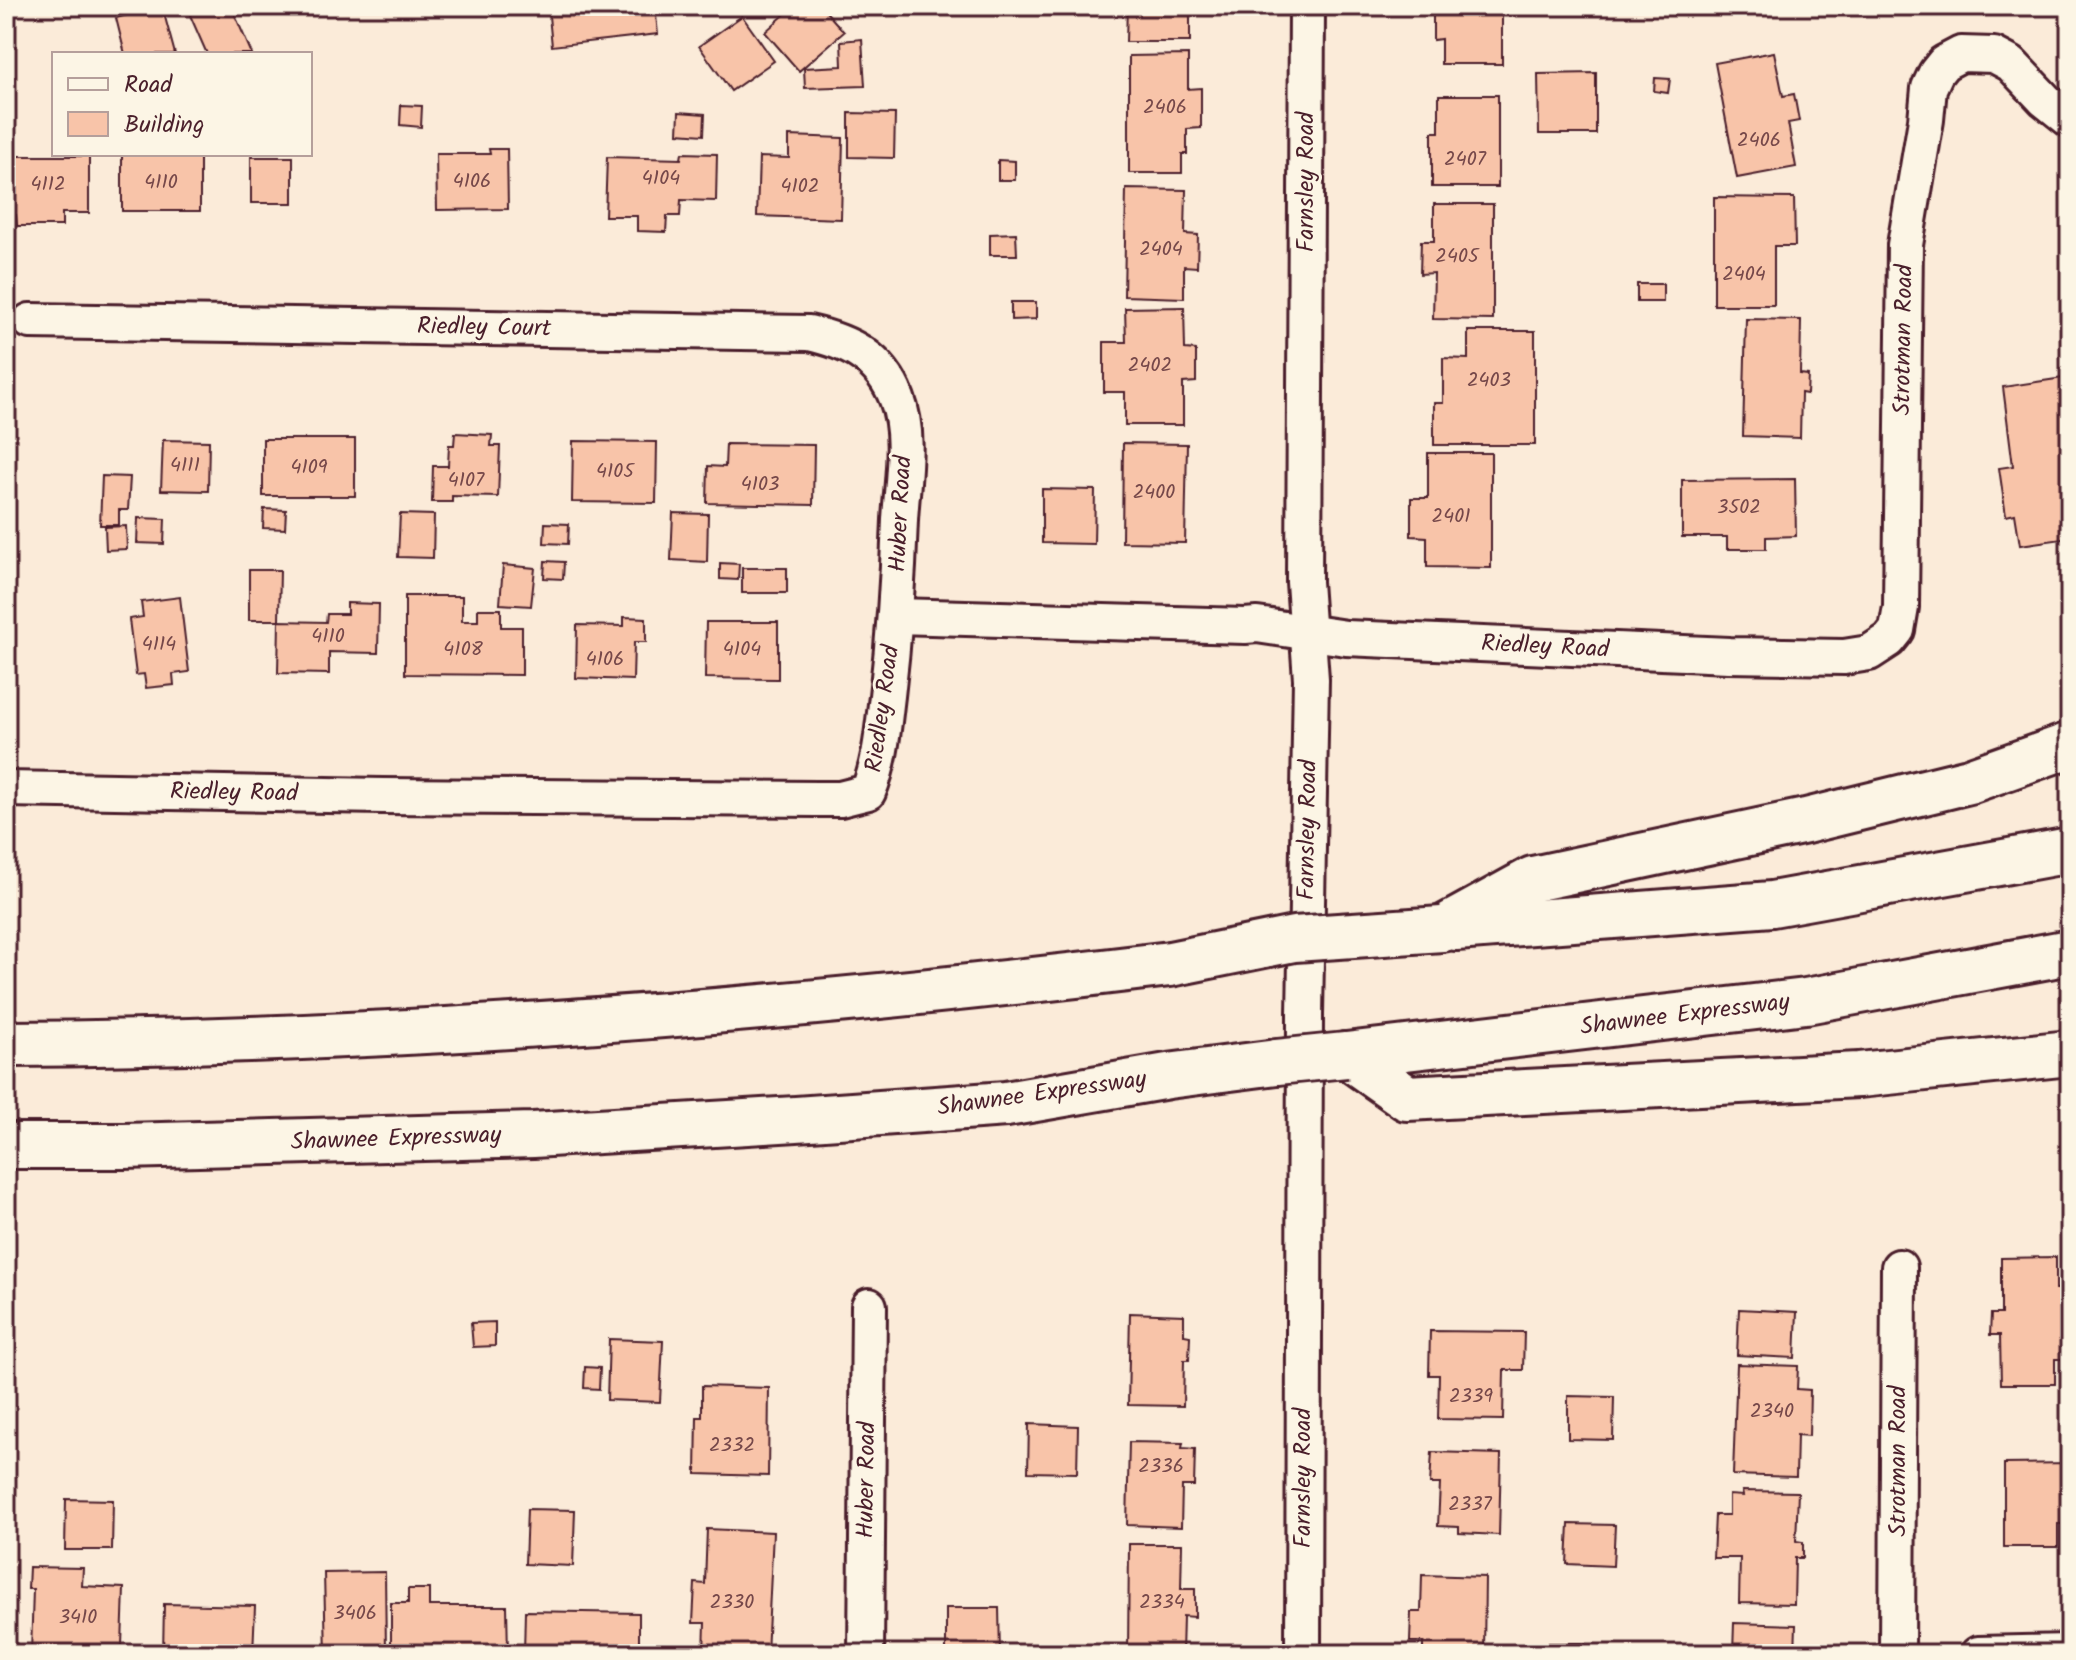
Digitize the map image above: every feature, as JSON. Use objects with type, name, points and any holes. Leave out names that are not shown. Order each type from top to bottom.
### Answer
[{"type":"highway","points":[[1442,929],[1533,879],[1806,821],[1969,781],[2070,745]]},
{"type":"highway","points":[[6,1044],[418,1032],[689,1015],[980,987],[1170,964],[1294,939],[1772,904],[2070,850]]},
{"type":"highway","name":"Shawnee Expressway","points":[[6,1146],[124,1146],[533,1135],[1006,1104],[1168,1076],[1806,1001],[2070,952]]},
{"type":"highway","points":[[1346,1055],[1407,1098],[1859,1075],[2070,1053]]},
{"type":"street","name":"Farnsley Road","points":[[1303,1654],[1305,1015],[1311,679],[1304,582],[1307,6]]},
{"type":"street","name":"Strotman Road","points":[[1889,640],[1897,630],[1901,607],[1905,245],[1929,88],[1944,63],[1961,54],[1994,55],[2011,64],[2045,100],[2070,120]]},
{"type":"street","name":"Riedley Court","points":[[30,321],[809,333],[851,345],[877,366],[897,399],[900,413]]},
{"type":"street","name":"Huber Road","points":[[896,616],[904,439],[900,413]]},
{"type":"street","name":"Riedley Road","points":[[6,789],[398,796],[856,797],[868,792],[878,757],[896,616],[1257,625],[1346,638],[1729,655],[1829,657],[1869,653],[1889,640]]},
{"type":"street","name":"Strotman Road","points":[[1897,1654],[1899,1267]]},
{"type":"street","name":"Huber Road","points":[[866,1654],[869,1306]]},
{"type":"street","points":[[1978,1654],[2070,1652]]},
{"type":"building","points":[[162,6],[174,52],[124,52],[116,18]]},
{"type":"building","points":[[186,6],[231,6],[251,52],[206,52]]},
{"type":"building","points":[[548,6],[655,6],[658,34],[552,46]]},
{"type":"building","points":[[794,6],[821,6],[844,32],[799,71],[765,32]]},
{"type":"building","points":[[1127,6],[1190,6],[1190,42],[1126,42]]},
{"type":"building","points":[[1433,6],[1502,6],[1502,64],[1441,64],[1441,39],[1433,40]]},
{"type":"building","points":[[742,16],[774,61],[731,91],[699,46]]},
{"type":"building","points":[[862,39],[865,86],[805,88],[804,68],[842,66],[841,41]]},
{"type":"building","points":[[1774,52],[1783,96],[1794,94],[1799,121],[1788,123],[1796,167],[1737,178],[1715,63]]},
{"type":"building","points":[[1188,55],[1188,89],[1201,88],[1201,128],[1187,129],[1187,154],[1182,154],[1182,173],[1129,173],[1129,56]]},
{"type":"building","points":[[1596,73],[1596,134],[1539,134],[1538,74]]},
{"type":"building","points":[[1655,78],[1670,79],[1668,93],[1654,91]]},
{"type":"building","points":[[1439,95],[1498,95],[1498,187],[1432,187],[1432,132],[1439,132]]},
{"type":"building","points":[[401,105],[422,106],[421,127],[400,125]]},
{"type":"building","points":[[679,112],[705,114],[704,135],[678,133]]},
{"type":"building","points":[[849,113],[895,114],[894,158],[849,157]]},
{"type":"building","points":[[789,136],[843,138],[841,219],[757,216],[759,157],[789,158]]},
{"type":"building","points":[[489,149],[507,149],[508,209],[437,210],[436,154],[490,154]]},
{"type":"building","points":[[682,153],[717,154],[716,201],[681,200],[680,216],[667,216],[666,232],[637,231],[637,216],[605,216],[607,157],[681,159]]},
{"type":"building","points":[[6,156],[89,156],[89,213],[62,213],[62,226],[17,226],[16,215],[6,215]]},
{"type":"building","points":[[122,156],[200,156],[200,211],[122,211]]},
{"type":"building","points":[[251,157],[293,157],[293,203],[251,203]]},
{"type":"building","points":[[998,160],[1015,161],[1015,180],[998,180]]},
{"type":"building","points":[[1126,189],[1186,190],[1185,234],[1198,235],[1197,267],[1184,266],[1184,298],[1124,296]]},
{"type":"building","points":[[1714,197],[1794,198],[1795,246],[1774,246],[1774,305],[1714,305]]},
{"type":"building","points":[[1434,204],[1493,204],[1493,320],[1433,319],[1434,273],[1420,274],[1421,241],[1434,241]]},
{"type":"building","points":[[1016,233],[1017,255],[990,255],[990,234]]},
{"type":"building","points":[[1637,284],[1663,284],[1663,302],[1637,302]]},
{"type":"building","points":[[1011,302],[1036,302],[1036,319],[1011,320]]},
{"type":"building","points":[[1184,307],[1185,349],[1196,350],[1196,382],[1183,383],[1183,425],[1125,425],[1125,392],[1104,392],[1104,342],[1126,342],[1125,308]]},
{"type":"building","points":[[1746,319],[1801,320],[1800,374],[1808,375],[1807,394],[1801,393],[1800,438],[1743,436]]},
{"type":"building","points":[[1468,331],[1535,331],[1535,445],[1434,445],[1434,403],[1443,403],[1443,358],[1468,359]]},
{"type":"building","points":[[2070,377],[2070,430],[2064,431],[2070,475],[2070,538],[2020,545],[2015,514],[2006,516],[1999,468],[2013,466],[2003,387]]},
{"type":"building","points":[[455,433],[492,435],[491,446],[500,446],[498,497],[452,496],[452,502],[432,502],[433,466],[448,466],[449,445],[454,445]]},
{"type":"building","points":[[263,439],[355,439],[355,496],[263,496]]},
{"type":"building","points":[[163,440],[209,441],[208,491],[161,490]]},
{"type":"building","points":[[573,441],[657,442],[656,503],[572,502]]},
{"type":"building","points":[[1123,443],[1187,444],[1185,543],[1122,542]]},
{"type":"building","points":[[726,444],[814,445],[813,505],[707,503],[708,466],[725,467]]},
{"type":"building","points":[[1428,453],[1491,453],[1491,568],[1427,567],[1427,537],[1411,536],[1411,498],[1428,498]]},
{"type":"building","points":[[102,476],[130,477],[128,510],[119,510],[119,525],[100,525]]},
{"type":"building","points":[[1795,479],[1796,536],[1766,537],[1766,549],[1727,549],[1727,537],[1682,537],[1682,480]]},
{"type":"building","points":[[1042,489],[1095,490],[1094,544],[1042,543]]},
{"type":"building","points":[[264,509],[286,510],[285,529],[263,528]]},
{"type":"building","points":[[673,513],[708,514],[707,562],[671,560]]},
{"type":"building","points":[[400,514],[434,515],[433,558],[398,557]]},
{"type":"building","points":[[138,518],[165,519],[164,544],[137,543]]},
{"type":"building","points":[[545,523],[569,524],[568,544],[544,543]]},
{"type":"building","points":[[126,526],[127,549],[106,550],[105,527]]},
{"type":"building","points":[[545,561],[564,562],[563,579],[544,578]]},
{"type":"building","points":[[720,563],[739,564],[738,580],[720,579]]},
{"type":"building","points":[[503,565],[535,568],[531,606],[500,604]]},
{"type":"building","points":[[742,568],[787,568],[787,593],[742,593]]},
{"type":"building","points":[[249,570],[280,570],[279,620],[249,620]]},
{"type":"building","points":[[405,596],[462,596],[462,621],[478,621],[478,609],[501,609],[501,627],[522,627],[522,675],[405,674]]},
{"type":"building","points":[[180,597],[189,672],[173,674],[174,685],[146,688],[144,674],[136,675],[129,619],[143,617],[141,602]]},
{"type":"building","points":[[347,603],[379,604],[378,653],[329,652],[329,674],[278,673],[279,621],[326,622],[327,614],[347,614]]},
{"type":"building","points":[[624,617],[646,618],[646,642],[634,642],[633,680],[576,678],[577,625],[624,626]]},
{"type":"building","points":[[706,622],[778,622],[778,679],[705,678]]},
{"type":"building","points":[[2056,1257],[2056,1289],[2070,1289],[2070,1359],[2055,1359],[2055,1384],[2001,1384],[2000,1335],[1990,1335],[1991,1314],[2001,1314],[2001,1258]]},
{"type":"building","points":[[1739,1309],[1797,1312],[1795,1358],[1737,1355]]},
{"type":"building","points":[[1130,1313],[1184,1315],[1184,1335],[1190,1336],[1189,1360],[1184,1360],[1183,1406],[1128,1405]]},
{"type":"building","points":[[495,1322],[495,1346],[473,1347],[471,1323]]},
{"type":"building","points":[[1430,1331],[1524,1332],[1523,1370],[1504,1370],[1503,1420],[1438,1419],[1439,1375],[1429,1375]]},
{"type":"building","points":[[609,1339],[663,1341],[660,1402],[607,1400]]},
{"type":"building","points":[[1737,1364],[1798,1366],[1797,1389],[1810,1390],[1809,1436],[1797,1435],[1796,1477],[1733,1475]]},
{"type":"building","points":[[585,1367],[600,1368],[599,1389],[584,1388]]},
{"type":"building","points":[[702,1386],[769,1388],[768,1476],[696,1474],[697,1417],[702,1417]]},
{"type":"building","points":[[1568,1396],[1614,1397],[1613,1440],[1568,1439]]},
{"type":"building","points":[[1029,1424],[1078,1426],[1077,1473],[1028,1472]]},
{"type":"building","points":[[1129,1442],[1183,1443],[1182,1448],[1195,1449],[1194,1486],[1182,1486],[1181,1527],[1127,1525]]},
{"type":"building","points":[[1432,1452],[1501,1454],[1499,1535],[1459,1533],[1459,1527],[1438,1526],[1440,1484],[1430,1484]]},
{"type":"building","points":[[2070,1463],[2070,1524],[2058,1524],[2058,1547],[2004,1547],[2004,1464]]},
{"type":"building","points":[[1742,1491],[1798,1492],[1796,1541],[1803,1542],[1803,1558],[1795,1558],[1794,1604],[1739,1603],[1740,1558],[1713,1558],[1715,1515],[1729,1515],[1729,1495],[1743,1496]]},
{"type":"building","points":[[66,1499],[113,1500],[112,1550],[65,1550]]},
{"type":"building","points":[[527,1509],[575,1510],[573,1566],[525,1564]]},
{"type":"building","points":[[1569,1524],[1615,1525],[1613,1566],[1567,1564]]},
{"type":"building","points":[[707,1529],[773,1532],[767,1654],[704,1654],[705,1623],[693,1623],[695,1583],[705,1584]]},
{"type":"building","points":[[1129,1544],[1182,1544],[1181,1589],[1195,1589],[1195,1617],[1183,1616],[1182,1654],[1128,1654]]},
{"type":"building","points":[[29,1567],[83,1568],[82,1586],[124,1588],[119,1654],[31,1654],[33,1589],[28,1589]]},
{"type":"building","points":[[385,1572],[386,1654],[326,1654],[324,1573]]},
{"type":"building","points":[[1422,1575],[1485,1577],[1484,1654],[1423,1654],[1423,1642],[1410,1642],[1411,1612],[1421,1612]]},
{"type":"building","points":[[408,1589],[429,1589],[429,1606],[507,1606],[508,1654],[391,1654],[391,1603],[408,1603]]},
{"type":"building","points":[[164,1604],[255,1606],[253,1654],[163,1654]]},
{"type":"building","points":[[946,1608],[999,1608],[1000,1654],[946,1654]]},
{"type":"building","points":[[525,1611],[639,1613],[639,1654],[524,1654]]},
{"type":"building","points":[[1734,1623],[1796,1625],[1795,1654],[1733,1654]]},
{"type":"building","points":[[1537,1643],[1585,1643],[1585,1654],[1537,1654]]}]
